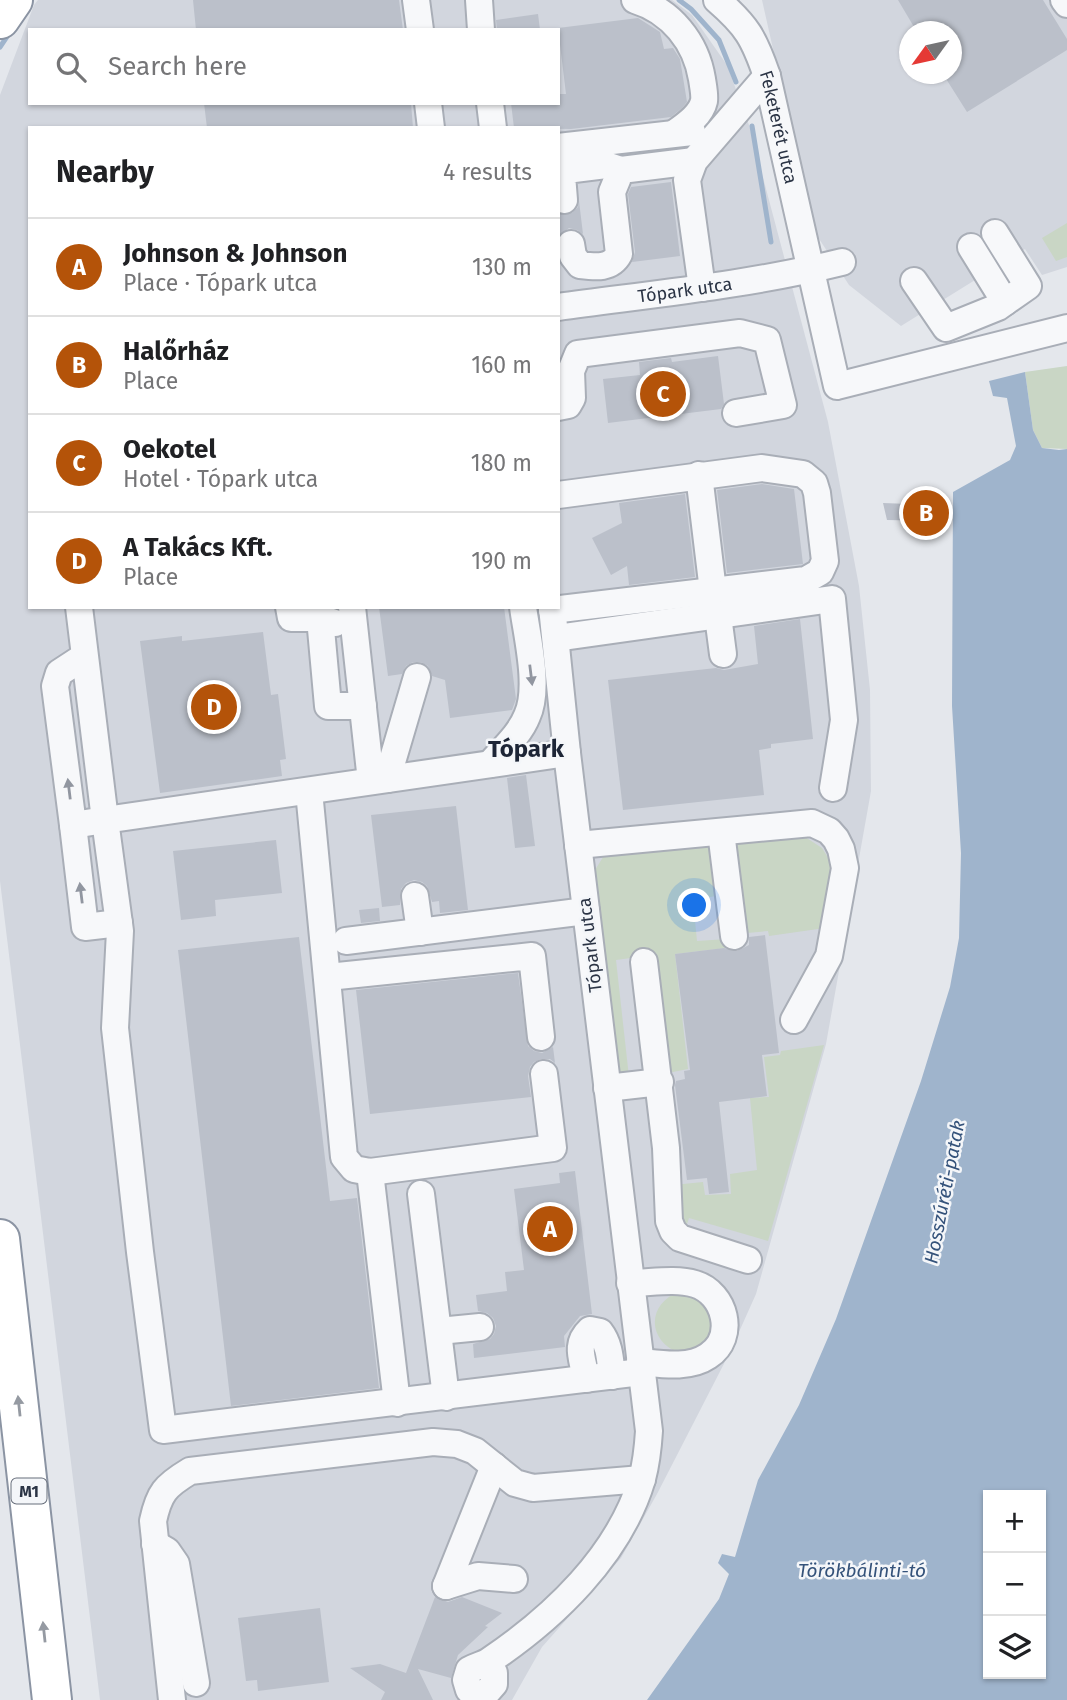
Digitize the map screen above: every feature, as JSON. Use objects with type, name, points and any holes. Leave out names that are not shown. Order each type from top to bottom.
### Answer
[{"type":"highway","points":[[0,19],[13,0]]},
{"type":"highway","name":"M1","points":[[0,1239],[52,1700]]},
{"type":"street","points":[[416,0],[420,28]]},
{"type":"street","points":[[479,0],[481,28]]},
{"type":"street","points":[[635,0],[662,12],[674,23],[686,37],[701,71],[704,101],[699,113],[675,134]]},
{"type":"street","name":"Feketerét utca","points":[[716,0],[733,9],[757,46],[767,76],[837,386],[1067,328]]},
{"type":"street","points":[[702,288],[687,180],[694,161],[767,76]]},
{"type":"street","points":[[428,105],[431,126]]},
{"type":"street","points":[[490,105],[493,126]]},
{"type":"street","points":[[560,148],[703,131],[720,133]]},
{"type":"street","points":[[564,200],[562,174],[566,170],[606,165],[621,170],[694,161]]},
{"type":"street","points":[[571,244],[573,256],[580,265],[596,267],[615,261],[619,254],[612,192],[621,170]]},
{"type":"street","points":[[914,281],[946,328],[1004,302],[976,244]]},
{"type":"street","name":"Tópark utca","points":[[560,307],[702,288],[842,262]]},
{"type":"street","points":[[560,407],[568,405],[572,398],[572,371],[579,354],[740,333],[767,340],[783,405],[736,413]]},
{"type":"street","points":[[556,639],[716,604],[806,580],[820,572],[825,561],[817,493],[814,483],[803,474],[762,468],[560,495]]},
{"type":"street","points":[[699,475],[723,654]]},
{"type":"street","points":[[560,609],[832,599],[844,720],[833,788]]},
{"type":"street","points":[[79,609],[119,923],[115,1028],[163,1430],[599,1378],[640,1367],[682,1364],[707,1357],[722,1339],[724,1314],[718,1301],[708,1290],[694,1284],[630,1283]]},
{"type":"street","points":[[289,609],[291,618],[353,618],[363,706],[379,780]]},
{"type":"street","points":[[490,764],[527,718],[532,702],[523,609]]},
{"type":"street","name":"Tópark utca","points":[[485,1664],[549,1615],[581,1582],[609,1545],[626,1517],[642,1479],[649,1431],[552,609]]},
{"type":"street","points":[[320,618],[328,706],[363,706]]},
{"type":"street","points":[[85,656],[59,673],[55,686],[85,927],[119,923]]},
{"type":"street","points":[[379,780],[416,677]]},
{"type":"street","points":[[73,824],[567,753]]},
{"type":"street","points":[[309,791],[344,1157],[354,1169],[370,1172],[553,1148],[544,1074]]},
{"type":"street","points":[[578,845],[811,823],[829,831],[841,849],[845,868],[843,887],[829,956],[794,1020]]},
{"type":"street","points":[[721,832],[734,936]]},
{"type":"street","points":[[415,896],[420,932]]},
{"type":"street","points":[[345,941],[586,911]]},
{"type":"street","points":[[328,977],[532,956],[541,1037]]},
{"type":"street","points":[[644,962],[660,1082],[669,1221],[680,1238],[748,1260]]},
{"type":"street","points":[[607,1088],[660,1082]]},
{"type":"street","points":[[370,1172],[397,1403]]},
{"type":"street","points":[[421,1194],[446,1397]]},
{"type":"street","points":[[439,1331],[480,1326]]},
{"type":"street","points":[[172,1700],[153,1521],[158,1499],[170,1482],[190,1471],[433,1442],[457,1444],[475,1451],[515,1483],[533,1488],[642,1479]]},
{"type":"street","points":[[494,1466],[446,1586],[478,1576],[514,1579]]},
{"type":"street","points":[[155,1544],[167,1551],[176,1564],[196,1683]]},
{"type":"shaded area","points":[[38,0],[672,0],[692,15],[727,65],[749,125],[828,422],[859,586],[870,690],[871,791],[826,1044],[756,1294],[730,1352],[621,1558],[542,1647],[512,1700],[100,1700],[0,881],[0,95]]},
{"type":"shaded area","points":[[762,0],[1067,0],[1067,267],[1042,275],[1025,249],[901,326],[849,285],[814,231]]},
{"type":"green space","points":[[1067,223],[1067,257],[1056,261],[1042,238]]},
{"type":"green space","points":[[1067,366],[1067,449],[1042,448],[1033,430],[1025,372]]},
{"type":"green space","points":[[802,835],[822,848],[837,872],[825,928],[769,936],[768,931],[747,933],[737,846],[739,839]]},
{"type":"green space","points":[[700,841],[715,846],[716,896],[693,900],[697,941],[727,939],[734,947],[675,954],[688,1069],[668,1073],[653,955],[616,960],[629,1077],[619,1074],[595,870],[605,854]]},
{"type":"green space","points":[[824,1045],[768,1241],[689,1218],[684,1233],[673,1185],[703,1182],[705,1195],[731,1194],[730,1174],[757,1170],[750,1098],[769,1097],[764,1057],[780,1055],[781,1051]]},
{"type":"green space","points":[[681,1291],[711,1302],[712,1343],[682,1354],[662,1341],[655,1322],[661,1304]]},
{"type":"water","name":"Törökbálinti-tó","points":[[1025,372],[1033,430],[1042,448],[1067,449],[1067,1700],[647,1700],[719,1599],[729,1574],[718,1563],[722,1554],[735,1557],[758,1480],[799,1405],[836,1319],[921,1081],[950,987],[959,938],[961,853],[952,706],[953,492],[1010,460],[1016,446],[1007,398],[993,396],[989,381]]},
{"type":"building","points":[[193,0],[399,0],[403,28],[196,28]]},
{"type":"building","points":[[898,0],[1043,0],[1067,39],[1067,50],[967,112],[949,84],[962,84],[962,21],[910,21]]},
{"type":"building","points":[[538,14],[540,28],[497,28],[496,20]]},
{"type":"building","points":[[638,18],[660,32],[664,49],[673,48],[680,59],[687,102],[671,117],[571,129],[560,129],[560,126],[514,126],[511,105],[560,105],[560,94],[566,94],[558,28]]},
{"type":"building","points":[[204,105],[411,105],[413,126],[207,126]]},
{"type":"building","points":[[671,182],[680,256],[632,262],[635,252],[628,194],[631,187]]},
{"type":"building","points":[[579,201],[583,234],[569,228],[560,235],[560,214],[572,213],[578,207]]},
{"type":"building","points":[[718,356],[724,404],[721,409],[608,423],[603,379],[640,375],[639,362],[671,358],[672,362]]},
{"type":"building","points":[[762,484],[794,489],[803,564],[727,573],[717,490]]},
{"type":"building","points":[[685,494],[695,577],[629,585],[627,566],[611,575],[592,538],[622,523],[619,503]]},
{"type":"building","points":[[883,503],[935,505],[935,521],[887,520]]},
{"type":"building","points":[[379,609],[504,609],[516,699],[512,710],[450,718],[445,680],[432,676],[428,666],[413,662],[406,666],[402,674],[388,676]]},
{"type":"building","points":[[800,619],[813,739],[771,744],[771,748],[759,750],[764,795],[623,810],[608,680],[716,668],[724,670],[758,664],[754,626]]},
{"type":"building","points":[[263,632],[271,695],[278,694],[286,759],[280,760],[282,776],[160,793],[140,641],[182,636],[182,641]]},
{"type":"building","points":[[526,775],[535,846],[515,848],[507,778]]},
{"type":"building","points":[[456,806],[468,910],[440,913],[439,901],[432,902],[427,886],[414,880],[401,889],[400,905],[382,907],[371,815]]},
{"type":"building","points":[[276,840],[282,893],[215,900],[216,916],[181,920],[173,851]]},
{"type":"building","points":[[379,908],[380,921],[361,923],[359,910]]},
{"type":"building","points":[[765,935],[779,1053],[762,1055],[767,1096],[719,1102],[729,1192],[709,1194],[707,1178],[687,1180],[675,1085],[676,1081],[685,1079],[684,1071],[690,1070],[675,954],[724,948],[737,951],[749,945],[749,937]]},
{"type":"building","points":[[299,937],[330,1201],[357,1198],[379,1388],[231,1406],[178,950]]},
{"type":"building","points":[[518,973],[528,1046],[542,1053],[553,1047],[555,1063],[550,1059],[541,1059],[530,1067],[528,1076],[531,1097],[370,1114],[356,990]]},
{"type":"building","points":[[575,1171],[592,1314],[580,1316],[564,1336],[565,1347],[474,1358],[473,1344],[490,1339],[496,1326],[487,1313],[478,1311],[476,1295],[507,1291],[505,1272],[524,1270],[514,1189],[560,1183],[559,1173]]},
{"type":"building","points":[[435,1597],[448,1602],[462,1597],[502,1613],[485,1626],[488,1627],[458,1655],[451,1678],[418,1669],[433,1700],[381,1700],[385,1692],[350,1668],[380,1664],[406,1673]]},
{"type":"building","points":[[320,1608],[329,1682],[258,1691],[257,1680],[246,1681],[238,1618]]},
{"type":"waterway","points":[[679,0],[691,9],[719,40],[736,82]]},
{"type":"waterway","points":[[0,47],[10,32]]},
{"type":"waterway","points":[[752,126],[771,242]]},
{"type":"place","name":"Oekotel","points":[[663,394]]},
{"type":"place","name":"Halőrház","points":[[926,513]]},
{"type":"place","name":"A Takács Kft.","points":[[214,707]]},
{"type":"place","name":"Johnson & Johnson","points":[[550,1229]]},
{"type":"district","name":"Tópark","points":[[526,749]]},
{"type":"water label","name":"Hosszúréti-patak","points":[[944,1192]]}]
